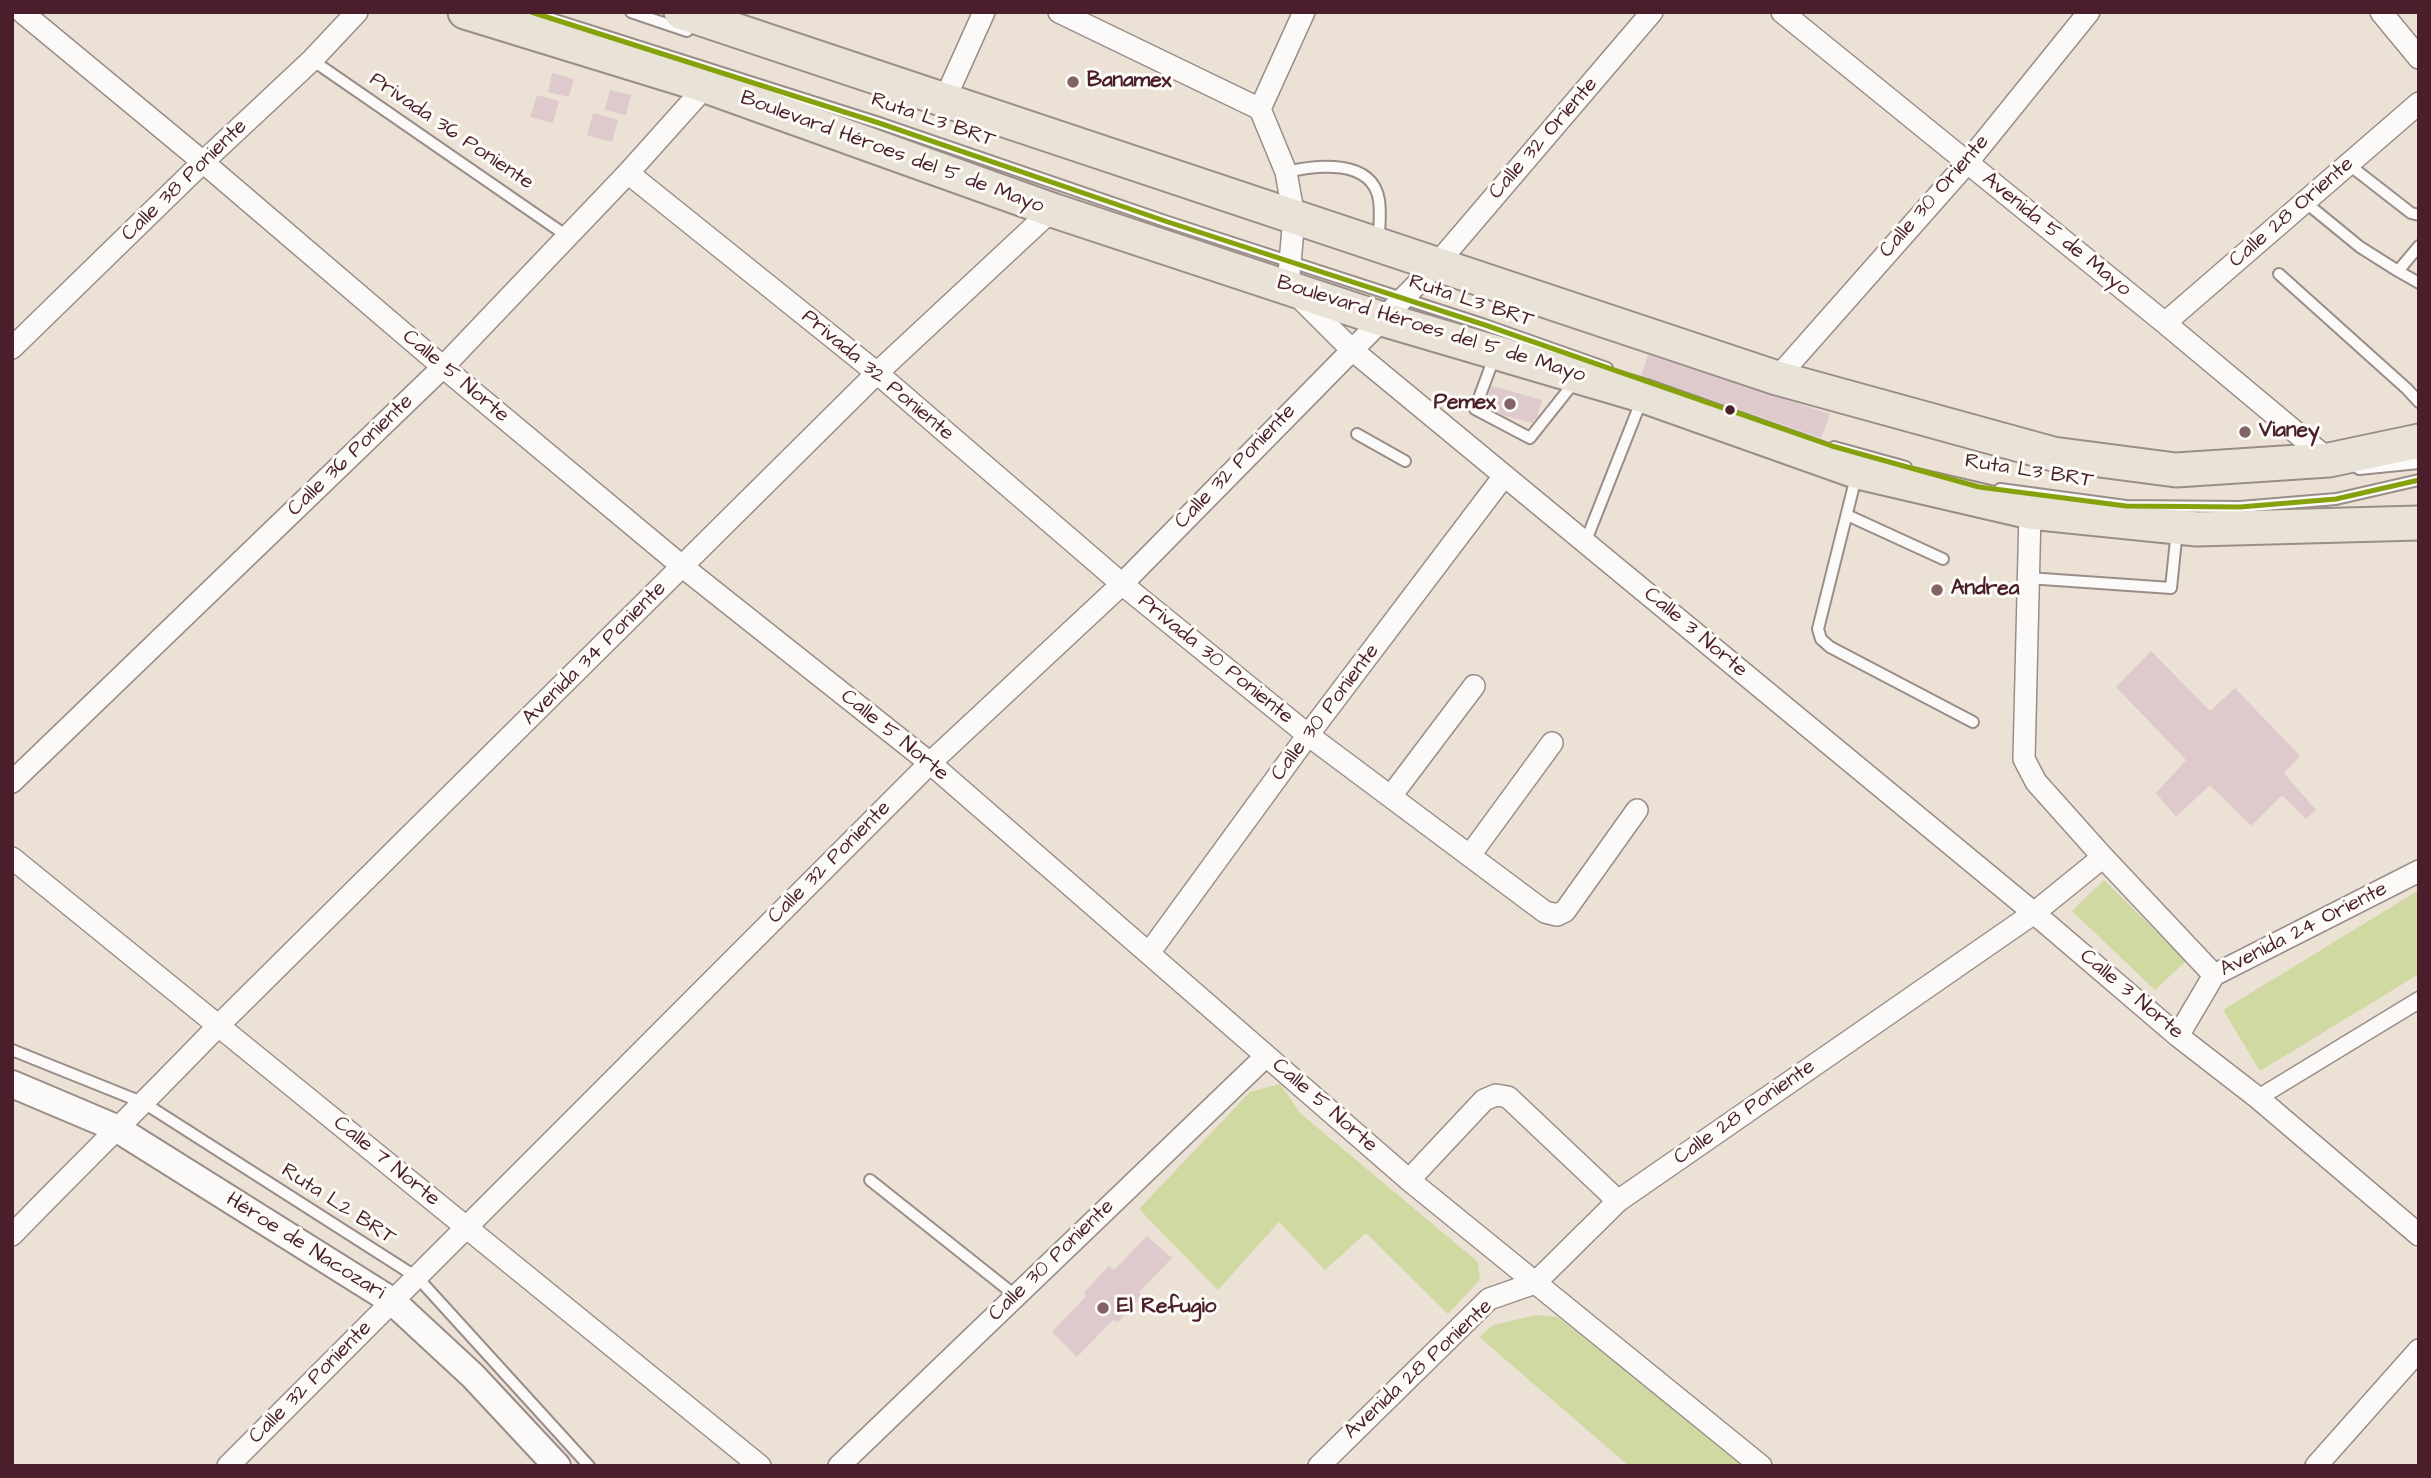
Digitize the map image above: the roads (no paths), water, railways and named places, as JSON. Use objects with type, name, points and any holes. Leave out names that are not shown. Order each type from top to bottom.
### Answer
[{"type":"main road","name":"Boulevard Héroes del 5 de Mayo","points":[[465,12],[706,86],[1052,210],[1288,273],[1391,309],[1496,353],[1644,396],[1858,472],[2030,512],[2178,527],[2210,529],[2418,524]]},
{"type":"main road","points":[[687,23],[944,109],[1378,246],[1433,268],[1782,386],[2053,454],[2176,470],[2341,465],[2419,440]]},
{"type":"main road","points":[[2341,465],[2419,427]]},
{"type":"street","name":"Calle 5 Norte","points":[[22,12],[683,567],[930,763],[1409,1180],[1761,1466]]},
{"type":"street","name":"Calle 38 Poniente","points":[[12,348],[312,60],[357,12]]},
{"type":"street","points":[[944,109],[984,12]]},
{"type":"street","points":[[1059,12],[1260,108],[1286,172],[1294,220],[1288,273]]},
{"type":"street","points":[[1260,108],[1304,12]]},
{"type":"street","name":"Calle 32 Oriente","points":[[1433,268],[1652,12]]},
{"type":"street","name":"Avenida 5 de Mayo","points":[[1782,12],[2341,465]]},
{"type":"street","name":"Calle 30 Oriente","points":[[1782,386],[2089,12]]},
{"type":"street","points":[[2381,12],[2419,58]]},
{"type":"street","name":"Calle 36 Poniente","points":[[12,782],[443,367],[628,173],[706,86]]},
{"type":"street","name":"Calle 28 Oriente","points":[[2165,323],[2419,103]]},
{"type":"street","name":"Privada 32 Poniente","points":[[628,173],[877,373],[1122,584]]},
{"type":"street","name":"Avenida 34 Poniente","points":[[12,1235],[218,1026],[877,373],[1052,210]]},
{"type":"street","name":"Calle 32 Poniente","points":[[228,1466],[930,763],[1122,584],[1433,268]]},
{"type":"street","name":"Calle 3 Norte","points":[[1288,273],[1351,349],[2034,913],[2178,1036],[2258,1098],[2419,1235]]},
{"type":"street","name":"Calle 30 Poniente","points":[[1149,953],[1308,735],[1504,476]]},
{"type":"street","points":[[2030,512],[2024,759],[2036,782],[2102,857],[2214,975]]},
{"type":"street","name":"Privada 30 Poniente","points":[[1122,584],[1308,735],[1545,912],[1557,915],[1565,911],[1637,810]]},
{"type":"street","points":[[1391,796],[1474,685]]},
{"type":"street","points":[[1470,855],[1552,743]]},
{"type":"street","name":"Calle 28 Poniente","points":[[1618,1201],[2034,913],[2102,857]]},
{"type":"street","name":"Calle 7 Norte","points":[[12,858],[760,1466]]},
{"type":"street","name":"Avenida 24 Oriente","points":[[2178,1036],[2214,975],[2419,871]]},
{"type":"street","points":[[2258,1098],[2419,1000]]},
{"type":"street","name":"Calle 30 Poniente","points":[[839,1466],[1266,1056]]},
{"type":"street","name":"Héroe de Nacozari","points":[[12,1084],[116,1128],[392,1301],[473,1376],[557,1466]]},
{"type":"street","points":[[1409,1180],[1484,1100],[1496,1095],[1508,1097],[1618,1201]]},
{"type":"street","name":"Avenida 28 Poniente","points":[[1319,1466],[1489,1299],[1535,1283],[1618,1201]]},
{"type":"street","points":[[2316,1466],[2419,1350]]},
{"type":"lane","name":"Ruta L3 BRT","points":[[530,12],[879,123],[1168,222],[1288,273]]},
{"type":"lane","points":[[631,12],[687,23]]},
{"type":"lane","name":"Privada 36 Poniente","points":[[312,60],[567,236]]},
{"type":"lane","name":"Ruta L3 BRT","points":[[976,123],[1294,220],[1433,268]]},
{"type":"lane","points":[[2348,164],[2411,213],[2419,215]]},
{"type":"lane","points":[[1286,172],[1307,167],[1332,166],[1353,170],[1369,178],[1379,199],[1378,246]]},
{"type":"lane","points":[[2305,202],[2360,247],[2419,283]]},
{"type":"lane","points":[[2398,271],[2419,246]]},
{"type":"lane","points":[[2279,274],[2419,402]]},
{"type":"lane","name":"Ruta L3 BRT","points":[[1391,309],[1485,325],[1832,446],[1979,487],[2126,506],[2241,508],[2336,499],[2419,480]]},
{"type":"lane","points":[[1496,353],[1475,409],[1531,438],[1579,377]]},
{"type":"lane","points":[[1585,543],[1644,396]]},
{"type":"lane","points":[[1357,434],[1405,461]]},
{"type":"lane","points":[[2341,465],[2419,463]]},
{"type":"lane","points":[[1858,472],[1818,629],[1821,639],[1830,647],[1973,722]]},
{"type":"lane","points":[[2159,480],[2223,479]]},
{"type":"lane","points":[[1847,515],[1943,559]]},
{"type":"lane","points":[[2028,578],[2171,588],[2178,527]]},
{"type":"lane","name":"Ruta L2 BRT","points":[[12,1050],[144,1103],[418,1278],[589,1466]]},
{"type":"lane","points":[[870,1180],[1016,1296]]},
{"type":"place","name":"Banamex","points":[[1073,82]]},
{"type":"place","name":"Pemex","points":[[1510,404]]},
{"type":"place","name":"Vianey","points":[[2245,432]]},
{"type":"place","name":"Andrea","points":[[1937,590]]},
{"type":"place","name":"El Refugio","points":[[1103,1308]]}]
